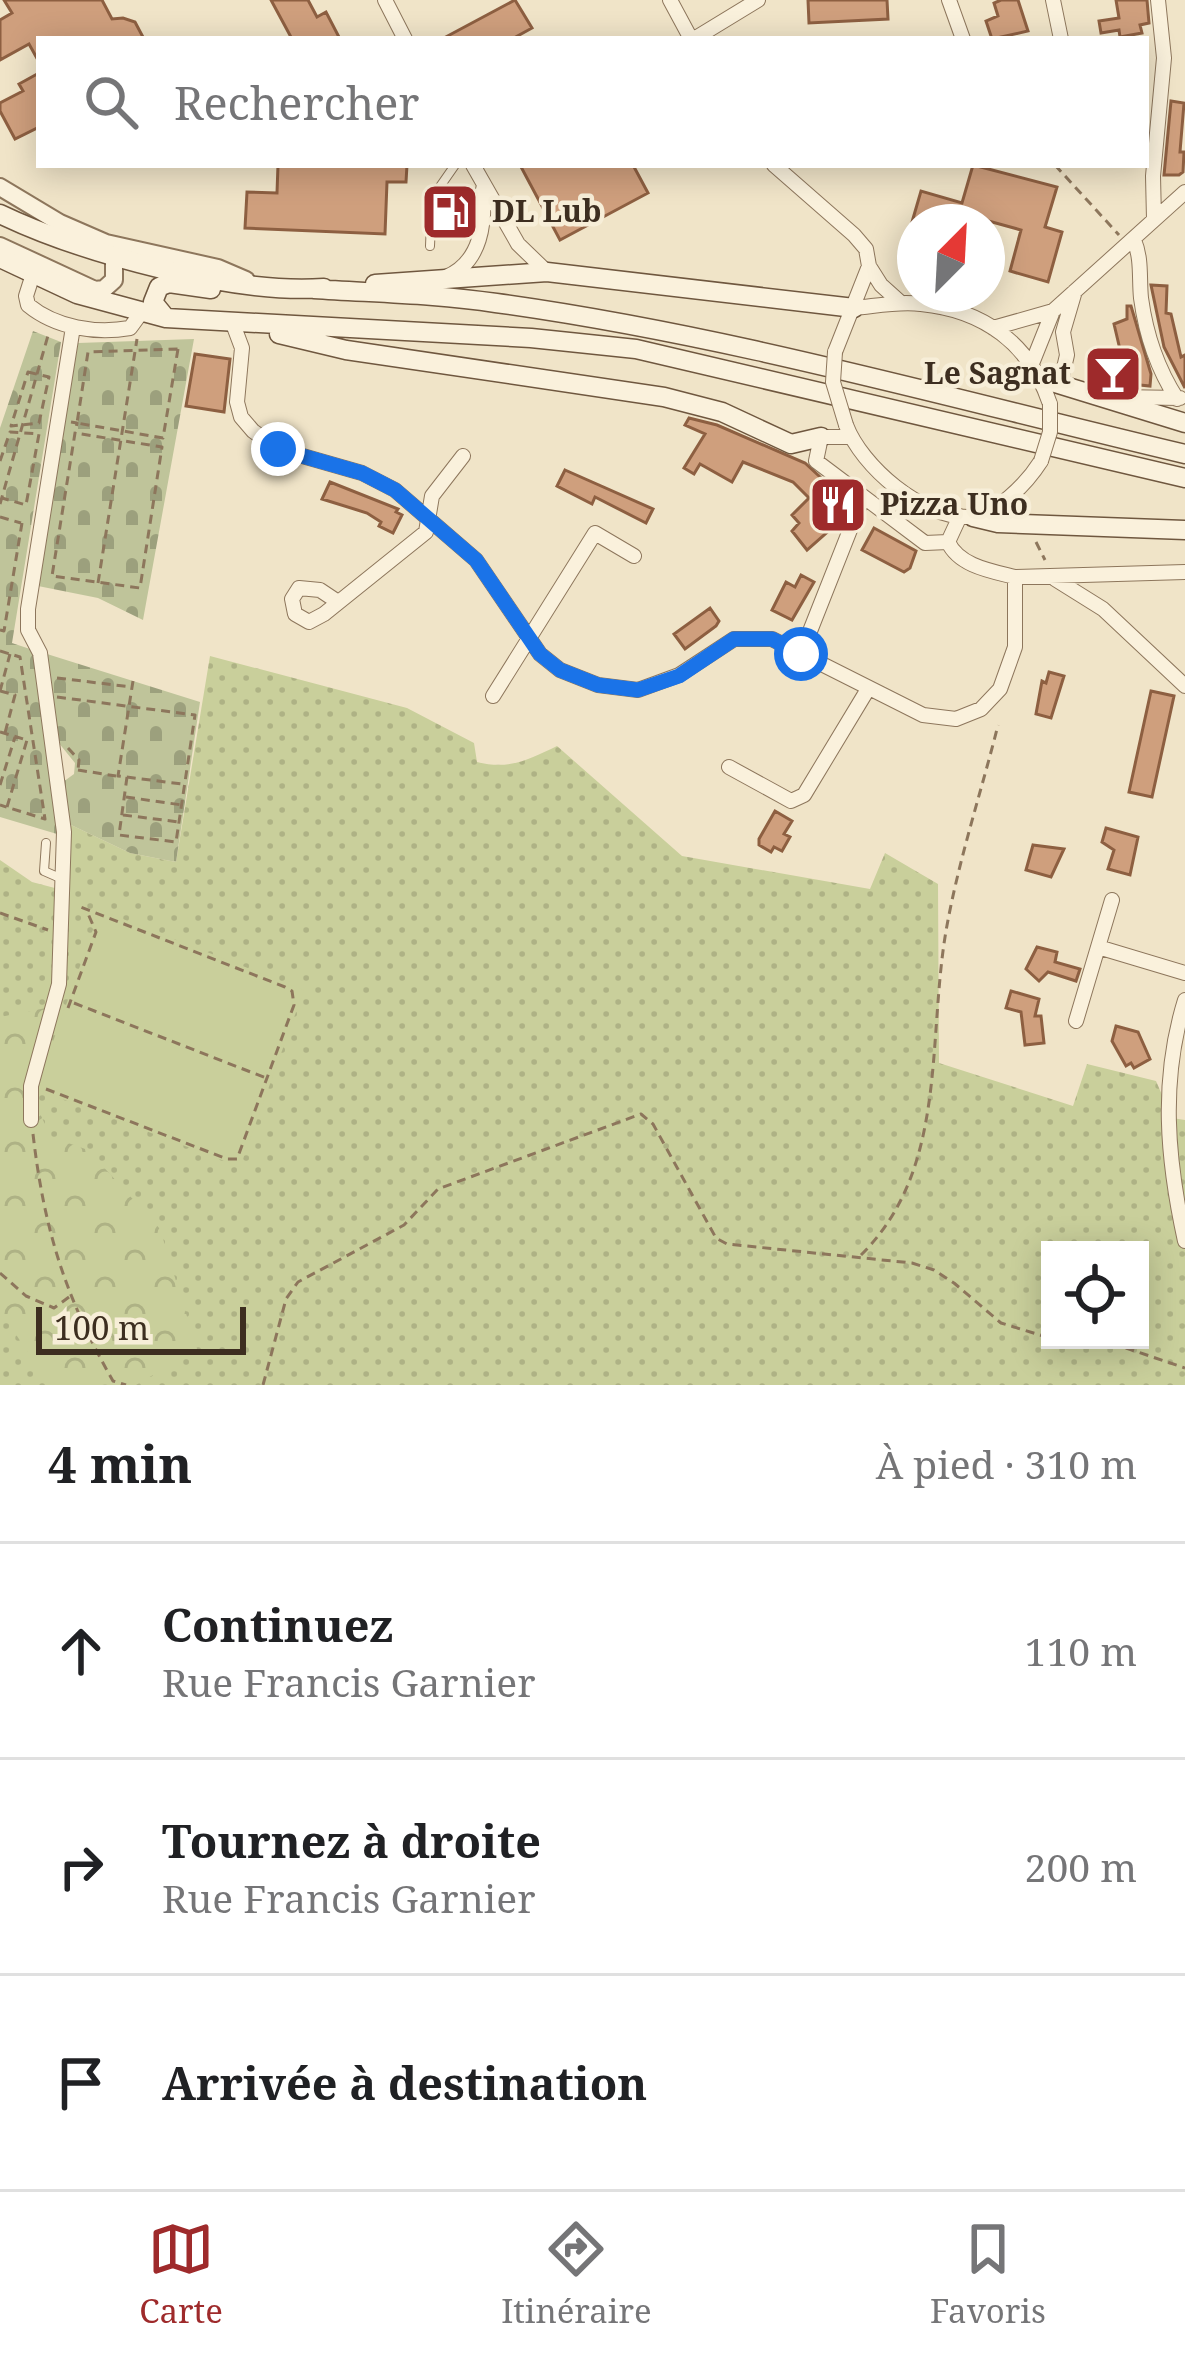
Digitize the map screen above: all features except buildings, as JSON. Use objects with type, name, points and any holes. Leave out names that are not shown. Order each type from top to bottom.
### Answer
[{"type":"main road","points":[[0,214],[110,249],[263,287],[472,300],[628,323],[1185,454]]},
{"type":"main road","points":[[0,258],[135,320],[531,338],[636,349],[1185,478]]},
{"type":"main road","points":[[166,318],[154,302],[158,287],[169,283],[263,296],[547,272],[854,308]]},
{"type":"main road","points":[[233,323],[346,350],[664,397],[722,412],[791,444],[821,437]]},
{"type":"main road","points":[[1044,377],[1185,423]]},
{"type":"main road","points":[[967,517],[1024,525],[1185,530]]},
{"type":"street","points":[[385,0],[404,36]]},
{"type":"street","points":[[670,0],[690,36]]},
{"type":"street","points":[[697,36],[758,0]]},
{"type":"street","points":[[949,0],[962,36]]},
{"type":"street","points":[[1053,0],[1060,36]]},
{"type":"street","points":[[1154,219],[1164,58],[1158,0]]},
{"type":"street","points":[[475,168],[518,244],[547,272]]},
{"type":"street","points":[[777,168],[854,235],[866,250],[869,266],[897,300]]},
{"type":"street","points":[[1143,168],[1154,176]]},
{"type":"street","points":[[440,280],[458,272],[477,247],[485,219],[483,183]]},
{"type":"street","points":[[0,187],[110,249],[116,272],[112,286],[94,290],[0,246]]},
{"type":"street","points":[[993,328],[1053,311],[1134,246],[1154,219],[1185,192]]},
{"type":"street","points":[[1134,246],[1148,334],[1161,374],[1181,398]]},
{"type":"street","points":[[869,266],[835,352],[833,382],[848,431],[877,472],[913,500],[967,517]]},
{"type":"street","points":[[33,274],[28,305],[52,319],[93,330],[135,320]]},
{"type":"street","points":[[1044,377],[1067,355],[1063,332],[1076,290]]},
{"type":"street","points":[[854,308],[897,303]]},
{"type":"street","points":[[951,548],[967,517],[1008,497],[1028,481],[1041,461],[1050,432],[1044,377],[1053,311]]},
{"type":"street","points":[[953,312],[993,328],[1018,345],[1044,377]]},
{"type":"street","points":[[233,323],[242,348],[237,403],[253,431],[278,449],[362,473],[395,490],[476,560],[540,654],[560,670],[598,685],[638,690],[679,676],[734,639],[772,639],[923,715],[956,718],[981,709],[1000,688],[1016,647],[1015,578]]},
{"type":"street","points":[[31,1120],[31,1086],[59,984],[64,832],[40,652],[28,630],[30,586],[73,326]]},
{"type":"street","points":[[1101,396],[1181,398]]},
{"type":"street","points":[[848,431],[821,437],[817,461],[925,543],[951,548],[978,566],[1015,578],[1185,572]]},
{"type":"street","points":[[338,602],[426,532],[431,496],[463,456]]},
{"type":"street","points":[[801,654],[863,496]]},
{"type":"street","points":[[493,696],[595,533],[634,556]]},
{"type":"street","points":[[1053,579],[1103,609],[1185,686]]},
{"type":"street","points":[[729,767],[791,801],[804,795],[868,688]]},
{"type":"street","points":[[1076,1022],[1112,900]]},
{"type":"street","points":[[1099,947],[1185,973]]},
{"type":"street","points":[[1185,1000],[1170,1056],[1167,1115],[1185,1241]]},
{"type":"lane","points":[[430,246],[432,198],[453,168]]},
{"type":"lane","points":[[999,617],[1016,616]]},
{"type":"lane","points":[[46,843],[44,872],[60,878]]},
{"type":"path","points":[[1058,168],[1134,246]]},
{"type":"path","points":[[0,461],[10,432],[21,428],[39,423],[49,377],[37,374],[28,372],[11,426],[21,428],[39,434],[26,505],[0,500],[21,428],[37,374],[52,319]]},
{"type":"path","points":[[98,583],[137,337],[135,320]]},
{"type":"path","points":[[75,434],[162,447],[140,589],[52,576],[88,352],[178,349],[163,438],[77,423]]},
{"type":"path","points":[[0,519],[40,528]]},
{"type":"path","points":[[0,630],[4,631],[22,523]]},
{"type":"path","points":[[1024,525],[1024,534],[1032,534],[1053,579]]},
{"type":"path","points":[[0,651],[20,657],[46,843]]},
{"type":"path","points":[[0,743],[15,695],[0,692],[10,654]]},
{"type":"path","points":[[54,678],[133,684],[118,776]]},
{"type":"path","points":[[56,697],[195,715],[176,842],[119,835],[127,777]]},
{"type":"path","points":[[859,1256],[889,1223],[912,1182],[936,1066],[946,928],[998,725]]},
{"type":"path","points":[[2,733],[31,741]]},
{"type":"path","points":[[0,785],[15,736]]},
{"type":"path","points":[[7,807],[31,741]]},
{"type":"path","points":[[56,767],[185,784]]},
{"type":"path","points":[[124,797],[182,805]]},
{"type":"path","points":[[0,805],[45,819]]},
{"type":"path","points":[[122,814],[180,822]]},
{"type":"path","points":[[42,1082],[48,1090],[233,1160],[240,1155],[294,1005],[292,991],[83,908],[96,932],[64,1020]]},
{"type":"path","points":[[0,913],[61,935]]},
{"type":"path","points":[[70,1001],[268,1078]]},
{"type":"path","points":[[262,1385],[286,1299],[298,1282],[404,1226],[438,1189],[641,1114],[653,1124],[716,1238],[728,1244],[819,1256],[859,1256],[934,1270],[1001,1323],[1041,1335]]},
{"type":"path","points":[[31,1120],[41,1205],[77,1318],[114,1383],[126,1385]]},
{"type":"path","points":[[0,1273],[26,1296],[54,1308],[70,1296]]},
{"type":"path","points":[[1129,1349],[1185,1368]]},
{"type":"green space","points":[[33,331],[61,342],[12,643],[33,650],[57,834],[0,817],[0,428]]},
{"type":"green space","points":[[194,339],[143,620],[98,598],[38,586],[78,343]]},
{"type":"green space","points":[[47,654],[200,702],[176,862],[130,853],[69,824],[63,782],[74,774],[75,763],[58,742]]},
{"type":"green space","points":[[210,656],[407,708],[474,743],[477,762],[509,764],[557,746],[682,856],[870,889],[885,853],[938,884],[939,1063],[1073,1106],[1087,1064],[1156,1081],[1172,1118],[1185,1120],[1185,1385],[0,1385],[0,860],[32,882],[70,892],[69,824],[130,853],[176,862]]},
{"type":"green space","points":[[100,910],[304,990],[240,1167],[36,1089]]},
{"type":"green space","points":[[46,1008],[28,1088],[51,1137],[88,1150],[160,1229],[197,1349],[136,1385],[49,1385],[0,1310],[0,1017]]},
{"type":"place","name":"DL Lub","points":[[450,212]]},
{"type":"place","name":"Le Sagnat","points":[[1113,374]]},
{"type":"place","name":"Pizza Uno","points":[[838,505]]},
{"type":"route","points":[[278,449],[325,460],[395,490],[476,560],[540,654],[560,670],[598,685],[638,690],[679,676],[734,639],[772,639],[801,654]]}]
